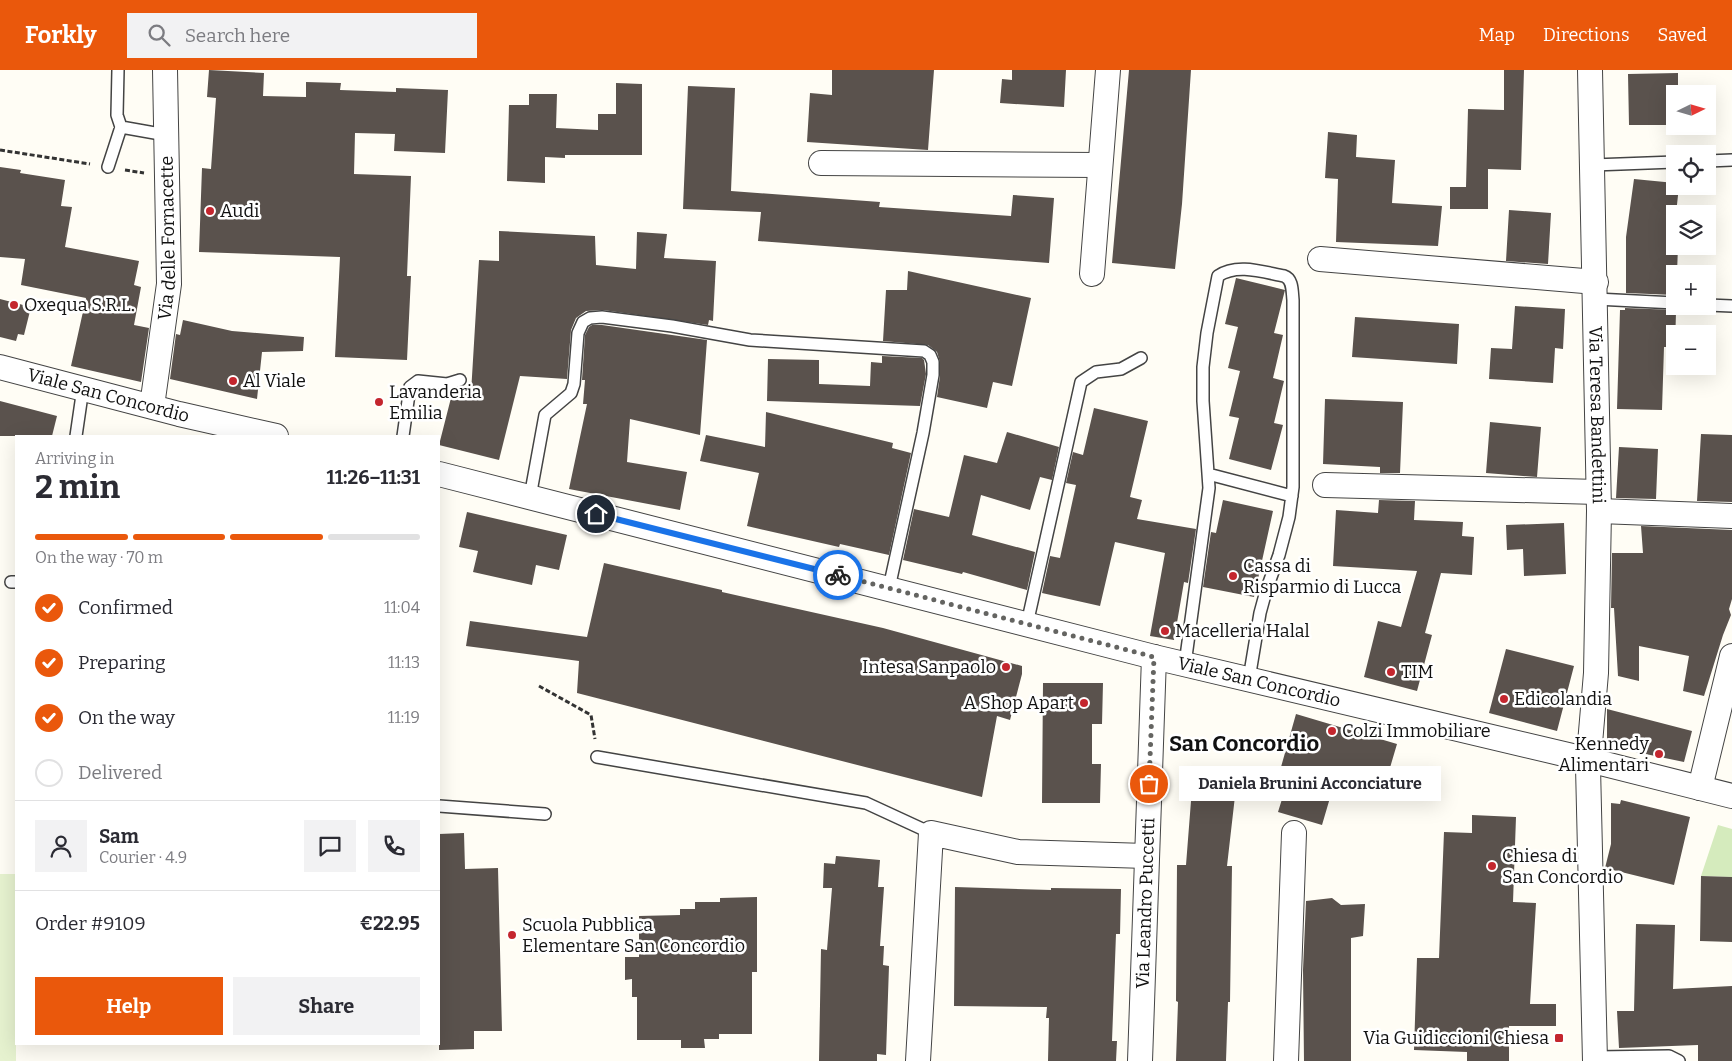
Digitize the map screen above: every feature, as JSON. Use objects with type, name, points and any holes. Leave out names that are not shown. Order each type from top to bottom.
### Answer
[{"type":"street","name":"Via delle Fornacette","points":[[152,406],[169,284],[164,70]]},
{"type":"street","points":[[1092,274],[1099,165],[1108,70]]},
{"type":"street","name":"Via Teresa Bandettini","points":[[1590,70],[1596,290],[1598,502],[1596,673],[1589,760],[1595,1059]]},
{"type":"street","points":[[821,163],[1099,165]]},
{"type":"street","points":[[1320,259],[1596,290]]},
{"type":"street","name":"Viale San Concordio","points":[[0,367],[152,406],[193,427],[267,435]]},
{"type":"street","name":"Viale San Concordio","points":[[440,474],[1154,657],[1589,760],[1732,796]]},
{"type":"street","points":[[1325,485],[1598,502],[1732,516]]},
{"type":"street","points":[[1700,788],[1732,656]]},
{"type":"street","name":"Via Leandro Puccetti","points":[[1140,1061],[1154,657]]},
{"type":"street","points":[[918,1061],[931,832],[1018,852],[1146,856]]},
{"type":"street","points":[[1286,1061],[1294,833]]},
{"type":"lane","points":[[108,167],[121,127],[117,115],[118,70]]},
{"type":"lane","points":[[121,127],[166,134]]},
{"type":"lane","points":[[1716,161],[1732,160]]},
{"type":"lane","points":[[1592,165],[1666,162]]},
{"type":"lane","points":[[1185,664],[1207,506],[1208,474],[1202,391],[1203,367],[1207,333],[1218,276],[1230,270],[1240,269],[1284,276],[1288,277],[1292,284],[1294,300],[1294,468],[1292,496],[1289,517],[1279,555],[1260,613],[1249,679]]},
{"type":"lane","points":[[1596,290],[1666,302]]},
{"type":"lane","points":[[1716,305],[1732,306]]},
{"type":"lane","points":[[530,497],[544,415],[572,393],[578,333],[583,322],[590,318],[602,317],[672,326],[750,340],[924,351],[930,355],[933,362],[933,375],[923,433],[889,588]]},
{"type":"lane","points":[[1027,624],[1081,382],[1096,372],[1121,369],[1141,358]]},
{"type":"lane","points":[[402,435],[410,387],[418,381],[447,384],[460,380]]},
{"type":"lane","points":[[76,435],[83,388]]},
{"type":"lane","points":[[1208,474],[1292,496]]},
{"type":"lane","points":[[597,756],[866,803],[931,832]]},
{"type":"lane","points":[[440,806],[545,814]]},
{"type":"lane","points":[[1595,1059],[1669,1056],[1679,1061]]},
{"type":"path","points":[[0,150],[167,176]]},
{"type":"path","points":[[539,686],[591,714],[597,756]]},
{"type":"green space","points":[[1718,825],[1732,829],[1732,877],[1701,876]]},
{"type":"green space","points":[[0,874],[15,874],[16,1061],[0,1061]]},
{"type":"building","points":[[209,70],[264,73],[263,96],[306,97],[306,82],[341,83],[340,90],[396,92],[396,88],[448,90],[445,153],[394,151],[395,134],[355,133],[354,174],[411,176],[407,276],[411,276],[407,360],[335,357],[340,257],[199,252],[202,168],[211,169],[216,98],[207,97]]},
{"type":"building","points":[[832,70],[934,70],[928,150],[807,142],[810,93],[832,95]]},
{"type":"building","points":[[1012,70],[1066,70],[1064,107],[1000,103],[1002,79],[1012,80]]},
{"type":"building","points":[[1129,70],[1191,70],[1182,204],[1175,269],[1112,263]]},
{"type":"building","points":[[1504,70],[1524,70],[1521,170],[1488,169],[1488,209],[1450,209],[1450,187],[1466,187],[1468,109],[1504,110]]},
{"type":"building","points":[[1678,73],[1678,85],[1666,85],[1666,125],[1629,125],[1628,74]]},
{"type":"building","points":[[616,83],[642,84],[642,155],[565,155],[565,158],[545,157],[545,183],[507,181],[509,105],[529,105],[529,94],[557,94],[556,128],[598,130],[598,114],[616,114]]},
{"type":"building","points":[[688,86],[735,88],[731,191],[880,202],[879,207],[1011,216],[1013,195],[1054,198],[1049,263],[758,241],[761,212],[683,209]]},
{"type":"building","points":[[1328,132],[1357,135],[1356,157],[1395,160],[1392,203],[1442,206],[1438,246],[1336,242],[1338,179],[1325,178]]},
{"type":"building","points":[[0,167],[21,170],[20,173],[65,180],[61,206],[72,207],[65,247],[139,261],[134,285],[141,287],[134,325],[149,328],[141,382],[71,366],[86,298],[21,285],[25,259],[0,257]]},
{"type":"building","points":[[1634,179],[1666,182],[1666,195],[1678,195],[1677,205],[1666,205],[1666,255],[1678,255],[1677,265],[1666,265],[1666,295],[1626,293],[1626,237]]},
{"type":"building","points":[[1509,210],[1551,213],[1548,264],[1506,261]]},
{"type":"building","points":[[499,231],[595,236],[596,265],[636,269],[637,232],[667,234],[664,258],[716,261],[713,321],[709,320],[708,325],[603,310],[586,311],[576,318],[571,330],[567,379],[520,376],[499,460],[440,445],[453,390],[471,393],[479,260],[499,261]]},
{"type":"building","points":[[908,271],[1031,298],[1012,386],[993,382],[987,408],[937,397],[940,362],[937,352],[928,345],[883,341],[886,290],[907,290]]},
{"type":"building","points":[[1236,278],[1285,290],[1274,333],[1283,335],[1273,378],[1284,381],[1274,423],[1283,425],[1271,470],[1229,459],[1239,418],[1229,416],[1240,371],[1228,368],[1238,327],[1225,324]]},
{"type":"building","points":[[0,299],[31,307],[24,335],[18,334],[16,341],[0,337]]},
{"type":"building","points":[[1515,306],[1565,309],[1563,349],[1555,348],[1553,383],[1489,379],[1491,348],[1512,349]]},
{"type":"building","points":[[1625,308],[1666,310],[1666,315],[1676,315],[1676,325],[1666,325],[1662,410],[1617,409],[1620,310],[1625,310]]},
{"type":"building","points":[[1355,317],[1459,324],[1457,364],[1352,357]]},
{"type":"building","points":[[183,320],[232,331],[304,337],[303,351],[262,352],[257,399],[170,379],[176,334],[180,335]]},
{"type":"building","points":[[592,325],[707,340],[700,435],[630,419],[627,462],[687,472],[680,510],[569,489],[587,404],[583,404],[585,380],[582,380],[585,335]]},
{"type":"building","points":[[882,356],[922,358],[924,360],[926,374],[920,406],[767,401],[768,359],[819,360],[819,384],[870,386],[871,362],[882,363]]},
{"type":"building","points":[[1325,399],[1403,402],[1400,473],[1380,473],[1380,467],[1323,464]]},
{"type":"building","points":[[0,401],[57,416],[52,435],[0,436]]},
{"type":"building","points":[[1094,408],[1148,421],[1130,497],[1142,500],[1137,519],[1196,529],[1188,583],[1184,582],[1174,640],[1150,636],[1165,553],[1115,542],[1100,606],[1042,593],[1050,556],[1060,558],[1076,485],[1066,483],[1073,452],[1083,455]]},
{"type":"building","points":[[766,412],[893,443],[892,448],[911,453],[889,555],[840,544],[839,547],[747,526],[759,473],[700,461],[706,435],[765,447]]},
{"type":"building","points":[[1490,422],[1541,427],[1537,477],[1486,473]]},
{"type":"building","points":[[1007,432],[1059,447],[1052,480],[1040,477],[1030,510],[981,495],[972,535],[1035,552],[1027,590],[963,572],[962,574],[903,560],[914,509],[949,517],[964,455],[997,463]]},
{"type":"building","points":[[1701,434],[1732,435],[1732,502],[1697,501]]},
{"type":"building","points":[[1619,447],[1658,449],[1656,499],[1616,498]]},
{"type":"building","points":[[1223,500],[1273,511],[1254,597],[1203,587],[1211,532],[1216,533]]},
{"type":"building","points":[[1379,500],[1415,501],[1414,520],[1463,522],[1462,536],[1474,537],[1472,575],[1441,573],[1425,633],[1432,635],[1417,691],[1364,677],[1378,621],[1401,627],[1417,571],[1333,566],[1336,510],[1378,513]]},
{"type":"building","points":[[467,512],[567,535],[559,570],[536,565],[532,585],[473,572],[478,551],[459,547]]},
{"type":"building","points":[[1564,523],[1566,574],[1524,576],[1523,549],[1507,550],[1506,525]]},
{"type":"building","points":[[1641,526],[1732,530],[1732,599],[1729,609],[1731,615],[1704,696],[1683,691],[1689,656],[1639,646],[1639,681],[1618,676],[1614,608],[1611,608],[1612,553],[1643,553]]},
{"type":"building","points":[[604,563],[883,628],[1022,666],[1022,674],[1010,720],[997,716],[982,797],[577,693],[579,661],[466,646],[470,621],[587,637]]},
{"type":"building","points":[[1506,649],[1574,666],[1557,731],[1489,713]]},
{"type":"building","points":[[1043,683],[1103,683],[1102,724],[1092,724],[1092,764],[1101,764],[1100,803],[1042,803]]},
{"type":"building","points":[[1607,709],[1692,731],[1684,762],[1607,746]]},
{"type":"building","points":[[1296,714],[1397,744],[1384,788],[1337,774],[1322,825],[1278,812],[1291,770],[1281,767]]},
{"type":"building","points":[[1235,796],[1227,866],[1232,866],[1230,1002],[1228,1002],[1226,1061],[1176,1061],[1178,1002],[1176,1001],[1177,865],[1186,865],[1191,801]]},
{"type":"building","points":[[1621,800],[1690,817],[1674,885],[1605,868],[1611,844],[1611,803],[1620,804]]},
{"type":"building","points":[[1472,815],[1516,817],[1513,902],[1536,903],[1530,1004],[1556,1004],[1556,1026],[1509,1026],[1509,1061],[1467,1061],[1467,1052],[1414,1050],[1417,958],[1439,958],[1444,832],[1472,833]]},
{"type":"building","points":[[464,833],[465,869],[498,868],[502,1031],[474,1031],[474,1049],[439,1050],[440,834]]},
{"type":"building","points":[[836,856],[880,860],[878,887],[884,887],[880,946],[884,946],[883,965],[889,966],[886,1055],[877,1054],[877,1061],[819,1061],[821,949],[827,950],[832,888],[823,888],[824,863],[835,864]]},
{"type":"building","points":[[1701,876],[1732,877],[1732,942],[1700,941]]},
{"type":"building","points":[[955,887],[1051,890],[1051,888],[1121,889],[1120,934],[1116,934],[1112,1041],[1117,1041],[1116,1061],[1048,1061],[1049,1018],[1046,1018],[1047,1007],[954,1006]]},
{"type":"building","points":[[757,897],[757,972],[752,972],[752,1034],[719,1034],[719,1039],[704,1039],[705,1048],[681,1048],[681,1040],[637,1040],[637,997],[632,997],[632,979],[625,980],[625,957],[639,957],[639,916],[680,915],[680,909],[695,909],[695,902],[720,902],[720,898]]},
{"type":"building","points":[[1332,898],[1341,905],[1365,904],[1363,936],[1351,938],[1351,1061],[1304,1061],[1303,970],[1306,901]]},
{"type":"building","points":[[1636,924],[1675,925],[1673,989],[1732,986],[1732,1061],[1698,1061],[1698,1045],[1619,1048],[1617,1011],[1634,1011]]},
{"type":"way so far","points":[[838,575],[1154,657],[1149,784]]},
{"type":"place","name":"Audi","points":[[210,211]]},
{"type":"place","name":"Oxequa S.R.L.","points":[[14,305]]},
{"type":"place","name":"Al Viale","points":[[233,381]]},
{"type":"place","name":"Lavanderia Emilia","points":[[379,402]]},
{"type":"place","name":"Cassa di Risparmio di Lucca","points":[[1233,576]]},
{"type":"place","name":"Macelleria Halal","points":[[1165,631]]},
{"type":"place","name":"Intesa Sanpaolo","points":[[1006,667]]},
{"type":"place","name":"TIM","points":[[1391,672]]},
{"type":"place","name":"Edicolandia","points":[[1504,699]]},
{"type":"place","name":"A Shop Apart","points":[[1084,703]]},
{"type":"place","name":"Colzi Immobiliare","points":[[1332,731]]},
{"type":"place","name":"Kennedy Alimentari","points":[[1659,754]]},
{"type":"place","name":"Daniela Brunini Acconciature","points":[[1149,784]]},
{"type":"place","name":"Chiesa di San Concordio","points":[[1492,866]]},
{"type":"place","name":"Scuola Pubblica Elementare San Concordio","points":[[512,935]]},
{"type":"place","name":"Via Guidiccioni Chiesa","points":[[1559,1038]]},
{"type":"district","name":"San Concordio","points":[[1244,743]]},
{"type":"route","points":[[596,514],[838,575]]}]
